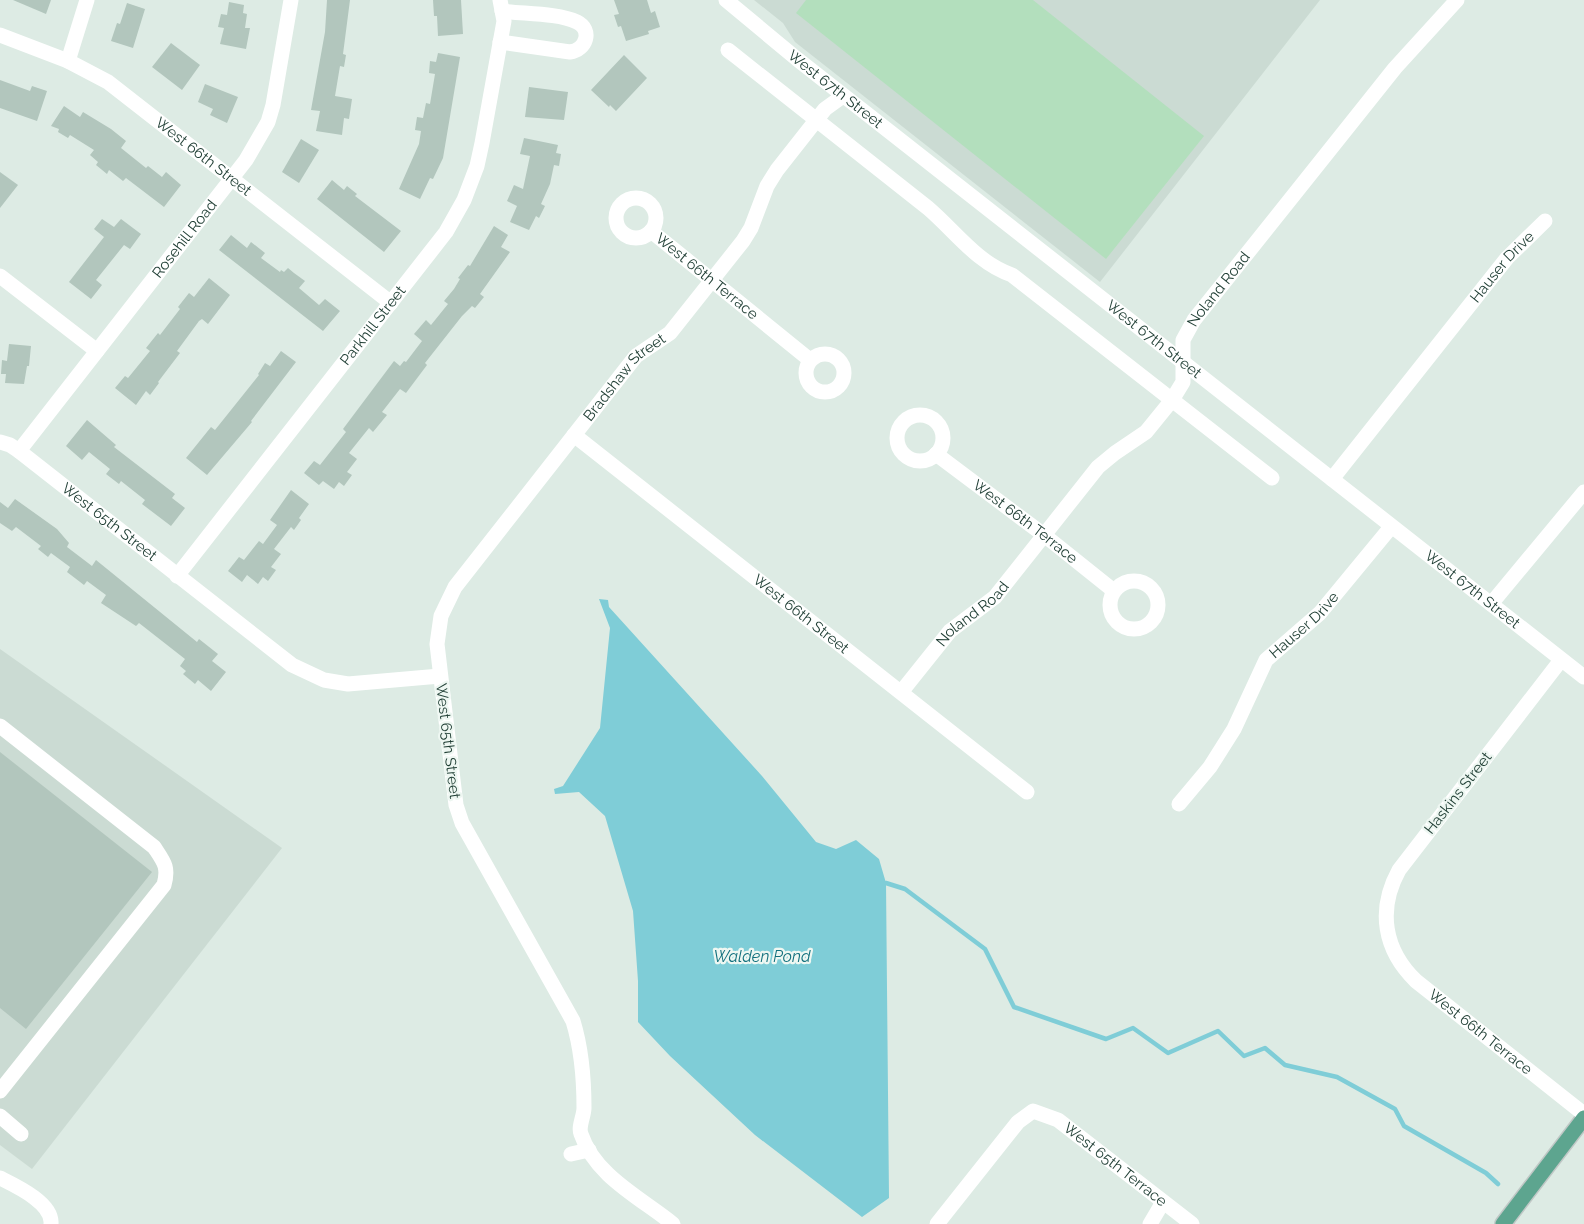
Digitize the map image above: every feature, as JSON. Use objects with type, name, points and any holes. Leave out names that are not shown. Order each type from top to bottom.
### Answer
[{"type":"main road","points":[[1503,1224],[1584,1118]]},
{"type":"street","points":[[68,61],[87,0]]},
{"type":"street","name":"Rosehill Road","points":[[19,451],[232,178],[262,134],[271,114],[291,0]]},
{"type":"street","name":"West 67th Street","points":[[726,0],[843,96],[1584,677]]},
{"type":"street","name":"Noland Road","points":[[902,691],[950,631],[995,597],[1098,468],[1115,453],[1146,432],[1172,400],[1183,382],[1183,340],[1194,320],[1395,68],[1457,0]]},
{"type":"street","points":[[501,6],[565,18],[576,22],[584,29],[585,41],[583,47],[577,51],[570,52],[500,42],[504,21],[501,6]]},
{"type":"street","name":"West 66th Street","points":[[0,34],[68,61],[108,82],[391,303]]},
{"type":"street","name":"Parkhill Street","points":[[177,576],[446,232],[464,200],[477,166],[500,42]]},
{"type":"street","points":[[728,50],[928,208],[947,225],[962,243],[996,270],[1012,275],[1272,478]]},
{"type":"street","name":"Bradshaw Street","points":[[440,676],[437,644],[441,616],[455,587],[636,356],[670,333],[712,280],[751,228],[767,186],[825,108],[843,96]]},
{"type":"street","name":"Hauser Drive","points":[[1332,479],[1507,258],[1545,221]]},
{"type":"street","name":"West 66th Terrace","points":[[651,231],[810,360]]},
{"type":"street","points":[[0,276],[96,351]]},
{"type":"street","name":"West 66th Street","points":[[574,435],[902,691],[1027,792]]},
{"type":"street","name":"West 65th Street","points":[[0,442],[10,445],[19,451],[292,665],[324,680],[348,684],[440,676],[456,805],[462,824],[573,1021],[578,1038],[584,1109],[580,1133],[596,1163],[630,1192],[673,1224]]},
{"type":"street","name":"West 66th Terrace","points":[[936,454],[1044,535],[1114,592]]},
{"type":"street","points":[[1491,604],[1584,492]]},
{"type":"street","name":"Hauser Drive","points":[[1179,804],[1210,767],[1234,729],[1266,660],[1320,613],[1392,527]]},
{"type":"street","name":"Haskins Street","points":[[1388,940],[1387,899],[1399,870],[1562,660]]},
{"type":"street","points":[[0,726],[154,847],[163,861],[167,873],[164,885],[0,1091]]},
{"type":"street","name":"West 66th Terrace","points":[[1388,940],[1405,970],[1416,981],[1584,1114]]},
{"type":"street","name":"West 65th Terrace","points":[[937,1224],[1018,1122],[1033,1111],[1058,1120],[1192,1224]]},
{"type":"street","points":[[0,1116],[21,1134]]},
{"type":"street","points":[[571,1154],[589,1150]]},
{"type":"street","points":[[0,1178],[22,1188],[38,1201],[49,1213],[51,1224]]},
{"type":"street","points":[[1150,1224],[1164,1202]]},
{"type":"shaded area","points":[[754,0],[1320,0],[1100,282],[795,42],[783,23]]},
{"type":"shaded area","points":[[0,649],[282,848],[32,1169],[0,1145]]},
{"type":"green space","points":[[806,0],[1033,0],[1204,136],[1106,259],[796,13]]},
{"type":"water","name":"Walden Pond","points":[[599,599],[608,600],[609,607],[762,776],[816,842],[836,849],[856,840],[879,859],[886,883],[889,1198],[862,1217],[755,1135],[670,1056],[638,1022],[638,981],[633,911],[605,816],[579,792],[555,794],[554,789],[563,786],[600,728],[610,628]]},
{"type":"building","points":[[13,0],[51,0],[46,14]]},
{"type":"building","points":[[327,0],[350,0],[343,54],[346,55],[344,67],[340,66],[335,96],[352,99],[349,119],[344,118],[342,135],[316,131],[320,111],[311,110],[325,32]]},
{"type":"building","points":[[433,0],[461,0],[463,34],[438,36],[437,16],[434,16]]},
{"type":"building","points":[[614,0],[647,0],[651,13],[655,11],[660,27],[648,31],[649,34],[626,41],[621,26],[618,27],[614,15],[619,14]]},
{"type":"building","points":[[229,2],[244,5],[243,13],[247,14],[245,28],[250,28],[246,49],[220,44],[224,28],[218,27],[221,14],[227,15]]},
{"type":"building","points":[[127,3],[145,9],[133,48],[111,41],[117,23],[120,24]]},
{"type":"building","points":[[171,43],[200,65],[182,90],[152,67]]},
{"type":"building","points":[[438,53],[460,57],[443,158],[433,179],[430,178],[420,199],[399,189],[419,144],[421,131],[415,130],[417,117],[423,118],[426,103],[430,104],[435,74],[429,73],[430,61],[436,62]]},
{"type":"building","points":[[624,55],[647,78],[616,111],[591,90]]},
{"type":"building","points":[[0,80],[30,91],[32,86],[47,91],[37,121],[0,108]]},
{"type":"building","points":[[205,84],[238,97],[227,123],[210,115],[213,109],[198,102]]},
{"type":"building","points":[[529,87],[568,92],[564,120],[525,117]]},
{"type":"building","points":[[64,106],[80,117],[83,112],[111,129],[126,141],[121,148],[146,168],[148,166],[162,177],[166,172],[181,185],[164,207],[126,178],[123,181],[109,170],[107,174],[96,165],[98,162],[90,155],[94,150],[70,135],[68,138],[58,132],[59,129],[51,126]]},
{"type":"building","points":[[524,138],[558,145],[556,153],[561,154],[559,166],[554,165],[550,184],[541,204],[545,206],[539,218],[536,216],[529,230],[510,222],[517,206],[507,201],[514,185],[523,189],[530,156],[520,154]]},
{"type":"building","points":[[301,139],[319,150],[299,183],[282,172]]},
{"type":"building","points":[[0,172],[18,185],[0,208]]},
{"type":"building","points":[[332,180],[344,190],[347,186],[357,194],[355,196],[401,231],[384,252],[317,199]]},
{"type":"building","points":[[102,219],[114,227],[121,219],[141,234],[130,249],[124,245],[96,280],[102,285],[91,299],[69,282],[104,237],[94,229]]},
{"type":"building","points":[[494,226],[508,235],[501,247],[510,252],[480,294],[484,297],[475,308],[472,306],[462,316],[425,363],[427,365],[406,393],[400,389],[382,412],[387,415],[373,432],[369,428],[349,453],[357,459],[347,472],[352,475],[344,486],[339,482],[334,489],[323,481],[319,485],[304,473],[314,461],[320,465],[346,432],[343,429],[394,361],[400,366],[404,361],[406,362],[422,341],[414,334],[426,320],[431,325],[448,304],[444,301],[454,289],[460,279],[458,278],[468,265],[470,266]]},
{"type":"building","points":[[231,235],[247,248],[251,242],[265,253],[261,258],[280,272],[281,270],[284,272],[288,268],[305,281],[299,288],[319,305],[325,299],[340,311],[323,331],[219,250]]},
{"type":"building","points":[[209,278],[230,295],[208,324],[202,319],[199,321],[177,351],[180,353],[150,395],[146,391],[136,405],[115,388],[125,376],[128,378],[150,351],[146,348],[158,333],[160,335],[180,309],[178,307],[189,293],[194,297]]},
{"type":"building","points":[[9,344],[31,346],[29,366],[27,366],[24,384],[5,383],[6,374],[1,374],[2,360],[7,361]]},
{"type":"building","points":[[281,351],[296,362],[252,422],[207,475],[186,458],[211,427],[215,430],[259,375],[265,363],[270,366]]},
{"type":"building","points":[[87,420],[116,445],[114,447],[175,494],[172,498],[185,508],[171,526],[142,504],[145,500],[121,481],[119,484],[106,474],[110,469],[89,452],[82,460],[66,446]]},
{"type":"building","points":[[291,490],[309,504],[299,518],[301,520],[294,530],[291,527],[274,549],[281,554],[271,567],[276,570],[268,581],[263,577],[258,584],[247,575],[242,582],[228,571],[239,557],[244,560],[259,541],[263,544],[277,525],[270,520]]},
{"type":"building","points":[[15,499],[57,529],[69,543],[67,547],[92,566],[96,560],[197,642],[199,639],[218,654],[212,661],[226,672],[211,691],[198,680],[195,684],[183,674],[186,671],[180,666],[185,659],[139,623],[136,626],[101,603],[106,595],[87,581],[84,585],[67,572],[70,567],[51,553],[48,557],[38,549],[41,546],[16,527],[12,531],[0,523],[0,502],[8,508]]},
{"type":"building","points":[[0,752],[152,872],[26,1029],[0,1008]]},
{"type":"waterway","points":[[886,883],[905,889],[985,949],[1014,1007],[1106,1039],[1133,1028],[1168,1053],[1218,1031],[1244,1056],[1265,1048],[1285,1065],[1337,1077],[1395,1109],[1404,1126],[1486,1173],[1498,1184]]}]
